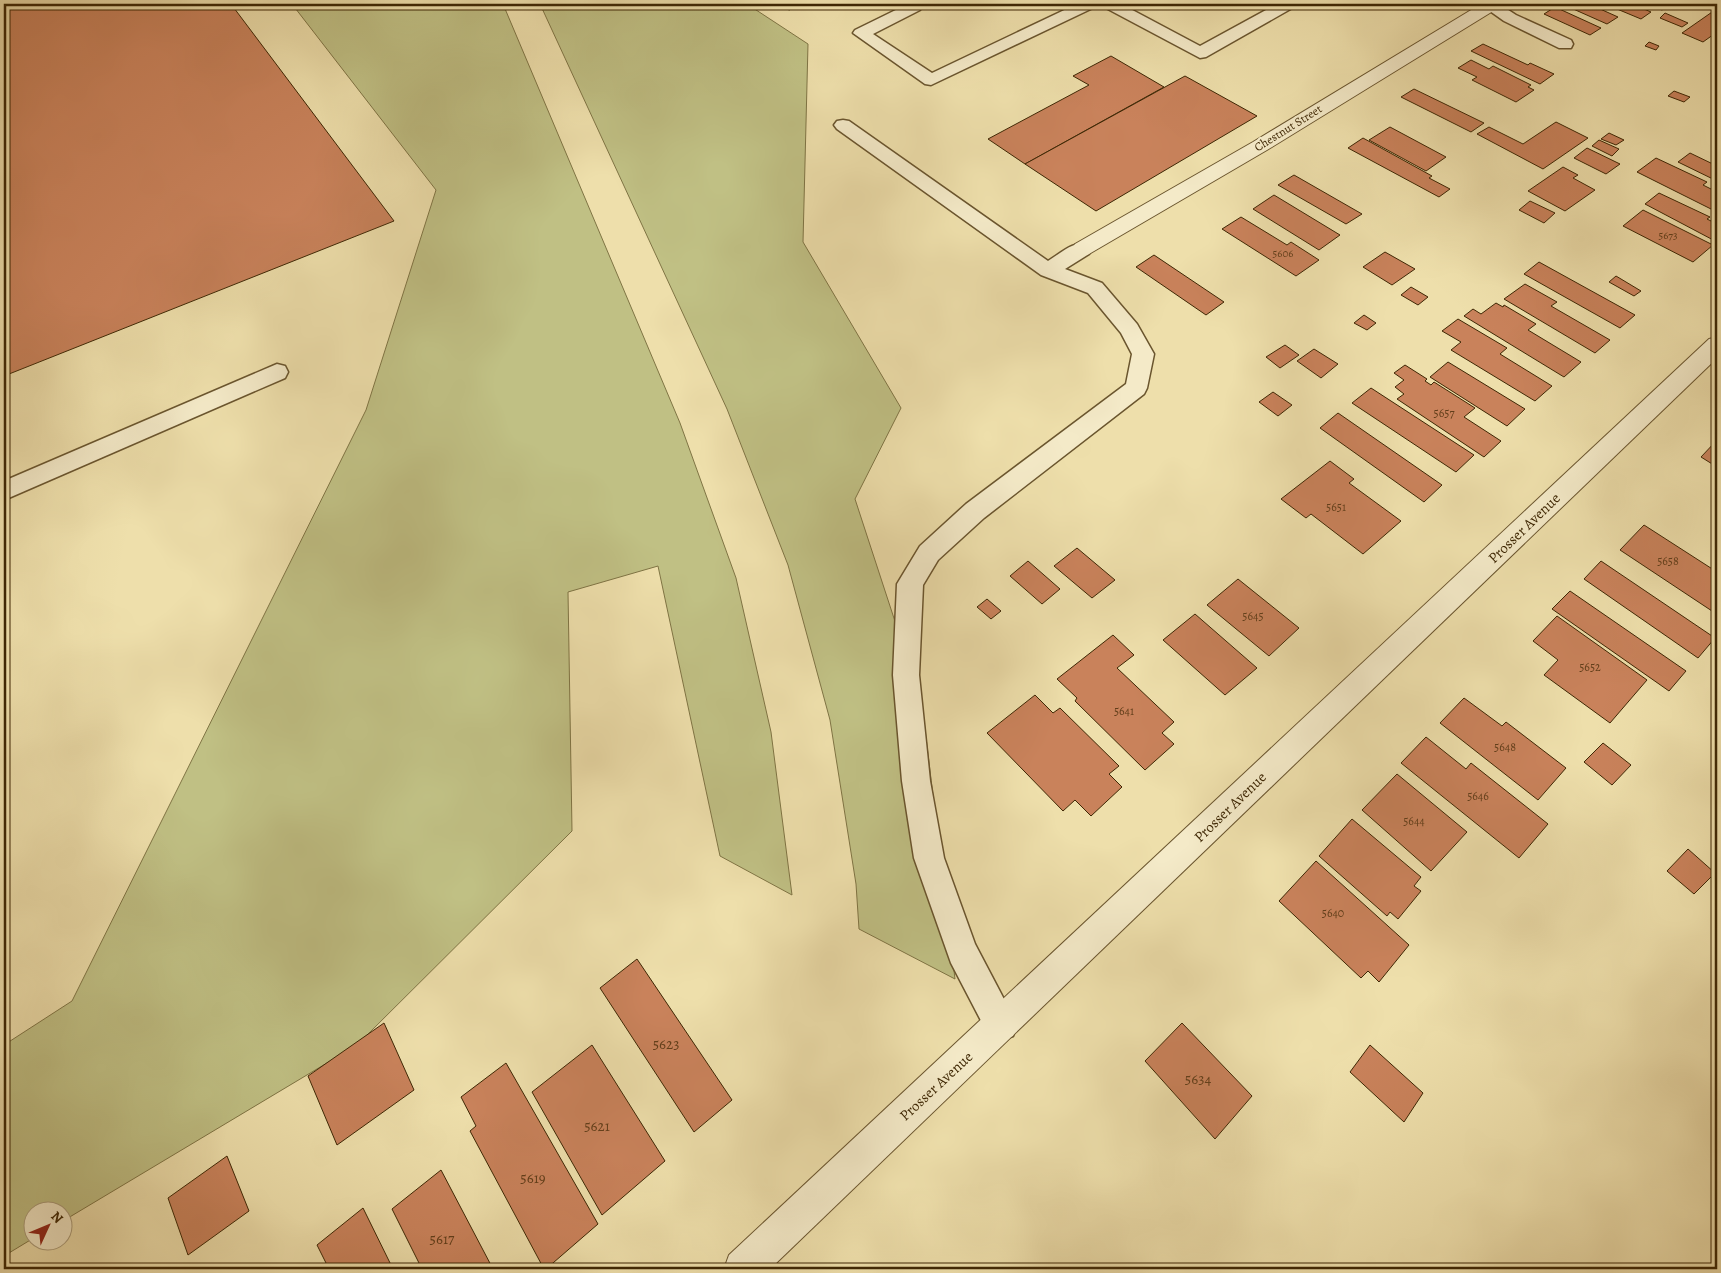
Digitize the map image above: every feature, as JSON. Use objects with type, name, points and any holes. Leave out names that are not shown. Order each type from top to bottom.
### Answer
[{"type":"street","name":"Chestnut Street","points":[[1082,249],[1260,146],[1490,4]]},
{"type":"street","name":"Prosser Avenue","points":[[743,1269],[1717,345]]},
{"type":"lane","points":[[914,7],[861,33],[931,80],[1089,4]]},
{"type":"lane","points":[[1110,4],[1200,53],[1288,4]]},
{"type":"lane","points":[[1490,4],[1510,18],[1565,44]]},
{"type":"lane","points":[[843,125],[1048,270],[1095,288],[1129,329],[1142,354],[1136,388],[975,511],[929,553],[910,584],[906,676],[916,782],[929,858],[962,952],[1002,1024]]},
{"type":"lane","points":[[1048,270],[1082,249]]},
{"type":"lane","points":[[4,491],[277,372]]},
{"type":"green space","points":[[292,4],[503,4],[680,423],[736,578],[771,732],[792,895],[720,856],[658,566],[568,592],[572,831],[357,1045],[72,1216],[72,1200],[22,1200],[22,1245],[4,1256],[4,1045],[72,1001],[366,410],[436,190]]},
{"type":"green space","points":[[540,4],[747,4],[808,44],[803,242],[901,408],[855,499],[922,704],[955,979],[859,929],[856,884],[830,720],[788,565],[727,409]]},
{"type":"building","points":[[4,4],[231,4],[394,221],[4,376]]},
{"type":"building","points":[[780,4],[804,4],[789,10]]},
{"type":"building","points":[[1562,4],[1589,4],[1618,17],[1607,24]]},
{"type":"building","points":[[1605,4],[1632,4],[1651,12],[1641,19]]},
{"type":"building","points":[[1648,4],[1671,4],[1662,10]]},
{"type":"building","points":[[1555,7],[1601,28],[1590,35],[1544,14]]},
{"type":"building","points":[[1715,10],[1717,11],[1717,32],[1703,42],[1682,33]]},
{"type":"building","points":[[1665,13],[1688,23],[1682,27],[1660,18]]},
{"type":"building","points":[[1649,42],[1659,46],[1656,50],[1645,46]]},
{"type":"building","points":[[1483,44],[1528,65],[1530,63],[1554,74],[1540,84],[1471,51]]},
{"type":"building","points":[[1111,56],[1164,87],[1025,164],[988,139],[1089,85],[1073,76]]},
{"type":"building","points":[[1471,60],[1489,69],[1493,66],[1531,85],[1528,87],[1534,90],[1516,102],[1472,80],[1477,77],[1458,68]]},
{"type":"building","points":[[1185,76],[1257,116],[1096,211],[1025,164]]},
{"type":"building","points":[[1414,89],[1484,123],[1471,132],[1401,97]]},
{"type":"building","points":[[1674,91],[1690,97],[1684,102],[1668,96]]},
{"type":"building","points":[[1556,122],[1588,138],[1543,169],[1477,134],[1489,127],[1523,144]]},
{"type":"building","points":[[1390,127],[1446,157],[1426,171],[1369,140]]},
{"type":"building","points":[[1609,133],[1624,140],[1616,145],[1601,139]]},
{"type":"building","points":[[1363,138],[1432,176],[1429,178],[1450,189],[1439,197],[1348,148]]},
{"type":"building","points":[[1599,140],[1619,149],[1612,156],[1592,146]]},
{"type":"building","points":[[1587,148],[1620,164],[1606,174],[1574,158]]},
{"type":"building","points":[[1690,153],[1717,166],[1717,181],[1678,162]]},
{"type":"building","points":[[1656,158],[1707,182],[1703,185],[1717,192],[1717,212],[1637,172]]},
{"type":"building","points":[[1563,167],[1578,175],[1573,178],[1595,190],[1565,211],[1528,191]]},
{"type":"building","points":[[1294,175],[1362,214],[1346,224],[1278,185]]},
{"type":"building","points":[[1659,193],[1710,217],[1707,219],[1717,224],[1717,242],[1645,204]]},
{"type":"building","points":[[1274,195],[1340,235],[1319,250],[1253,209]]},
{"type":"building","points":[[1530,201],[1555,213],[1544,223],[1519,210]]},
{"type":"building","points":[[1643,210],[1713,245],[1693,262],[1623,226]]},
{"type":"building","points":[[1241,217],[1287,245],[1291,242],[1319,260],[1296,276],[1222,229]]},
{"type":"building","points":[[1385,252],[1415,269],[1392,285],[1363,267]]},
{"type":"building","points":[[1154,255],[1224,302],[1206,315],[1136,267]]},
{"type":"building","points":[[1539,262],[1635,315],[1620,328],[1524,274]]},
{"type":"building","points":[[1616,276],[1641,291],[1634,296],[1609,282]]},
{"type":"building","points":[[1525,284],[1557,302],[1551,306],[1610,340],[1595,353],[1504,299]]},
{"type":"building","points":[[1411,287],[1428,297],[1418,305],[1401,295]]},
{"type":"building","points":[[1496,303],[1503,307],[1504,305],[1536,324],[1528,330],[1581,362],[1564,377],[1464,316],[1473,309],[1481,314]]},
{"type":"building","points":[[1364,315],[1376,323],[1367,330],[1354,323]]},
{"type":"building","points":[[1458,319],[1507,348],[1500,354],[1552,386],[1535,401],[1451,350],[1461,342],[1442,331]]},
{"type":"building","points":[[1285,345],[1299,355],[1280,368],[1266,357]]},
{"type":"building","points":[[1314,349],[1338,364],[1321,378],[1297,361]]},
{"type":"building","points":[[1448,362],[1525,409],[1507,426],[1430,377]]},
{"type":"building","points":[[1405,365],[1427,379],[1425,381],[1431,385],[1434,382],[1475,408],[1464,417],[1501,441],[1484,457],[1397,399],[1404,394],[1395,387],[1404,380],[1394,373]]},
{"type":"building","points":[[1371,388],[1474,455],[1456,472],[1352,403]]},
{"type":"building","points":[[1273,392],[1292,405],[1278,416],[1259,402]]},
{"type":"building","points":[[1338,413],[1442,485],[1424,502],[1320,428]]},
{"type":"building","points":[[1717,440],[1717,467],[1701,457]]},
{"type":"building","points":[[1330,461],[1354,479],[1349,483],[1401,521],[1363,554],[1311,514],[1306,518],[1281,499]]},
{"type":"building","points":[[1644,525],[1717,572],[1717,605],[1712,611],[1620,550]]},
{"type":"building","points":[[1077,548],[1115,580],[1092,598],[1054,566]]},
{"type":"building","points":[[1028,561],[1060,589],[1042,604],[1010,576]]},
{"type":"building","points":[[1601,561],[1715,638],[1698,658],[1584,579]]},
{"type":"building","points":[[1238,579],[1299,628],[1269,656],[1207,605]]},
{"type":"building","points":[[1570,591],[1686,671],[1669,691],[1552,609]]},
{"type":"building","points":[[987,599],[1001,611],[991,619],[977,607]]},
{"type":"building","points":[[1195,614],[1257,668],[1225,695],[1163,640]]},
{"type":"building","points":[[1557,616],[1647,680],[1610,723],[1544,675],[1558,660],[1533,641]]},
{"type":"building","points":[[1113,635],[1134,655],[1117,668],[1174,722],[1162,733],[1174,744],[1145,770],[1075,701],[1077,698],[1057,679]]},
{"type":"building","points":[[1035,695],[1053,713],[1060,708],[1119,766],[1109,774],[1122,787],[1091,816],[1075,800],[1063,811],[987,733]]},
{"type":"building","points":[[1464,698],[1502,726],[1506,722],[1566,768],[1538,800],[1440,723]]},
{"type":"building","points":[[1426,737],[1466,769],[1471,763],[1548,824],[1519,858],[1401,763]]},
{"type":"building","points":[[1603,743],[1631,765],[1612,785],[1584,762]]},
{"type":"building","points":[[1397,774],[1467,832],[1431,871],[1362,810]]},
{"type":"building","points":[[1352,819],[1421,877],[1414,886],[1421,891],[1398,919],[1390,912],[1387,916],[1319,856]]},
{"type":"building","points":[[1688,849],[1715,873],[1694,894],[1667,871]]},
{"type":"building","points":[[1316,861],[1409,945],[1379,982],[1368,971],[1361,978],[1279,901]]},
{"type":"building","points":[[637,959],[732,1100],[694,1132],[600,988]]},
{"type":"building","points":[[384,1023],[414,1090],[337,1145],[308,1076]]},
{"type":"building","points":[[1182,1023],[1252,1096],[1215,1139],[1145,1061]]},
{"type":"building","points":[[592,1045],[665,1161],[602,1215],[532,1092]]},
{"type":"building","points":[[1370,1045],[1423,1093],[1404,1122],[1350,1072]]},
{"type":"building","points":[[506,1063],[598,1224],[546,1269],[544,1269],[470,1131],[476,1126],[461,1097]]},
{"type":"building","points":[[227,1156],[249,1211],[188,1255],[168,1198]]},
{"type":"building","points":[[441,1170],[493,1269],[422,1269],[392,1209]]},
{"type":"building","points":[[363,1208],[393,1269],[329,1269],[317,1245]]}]
